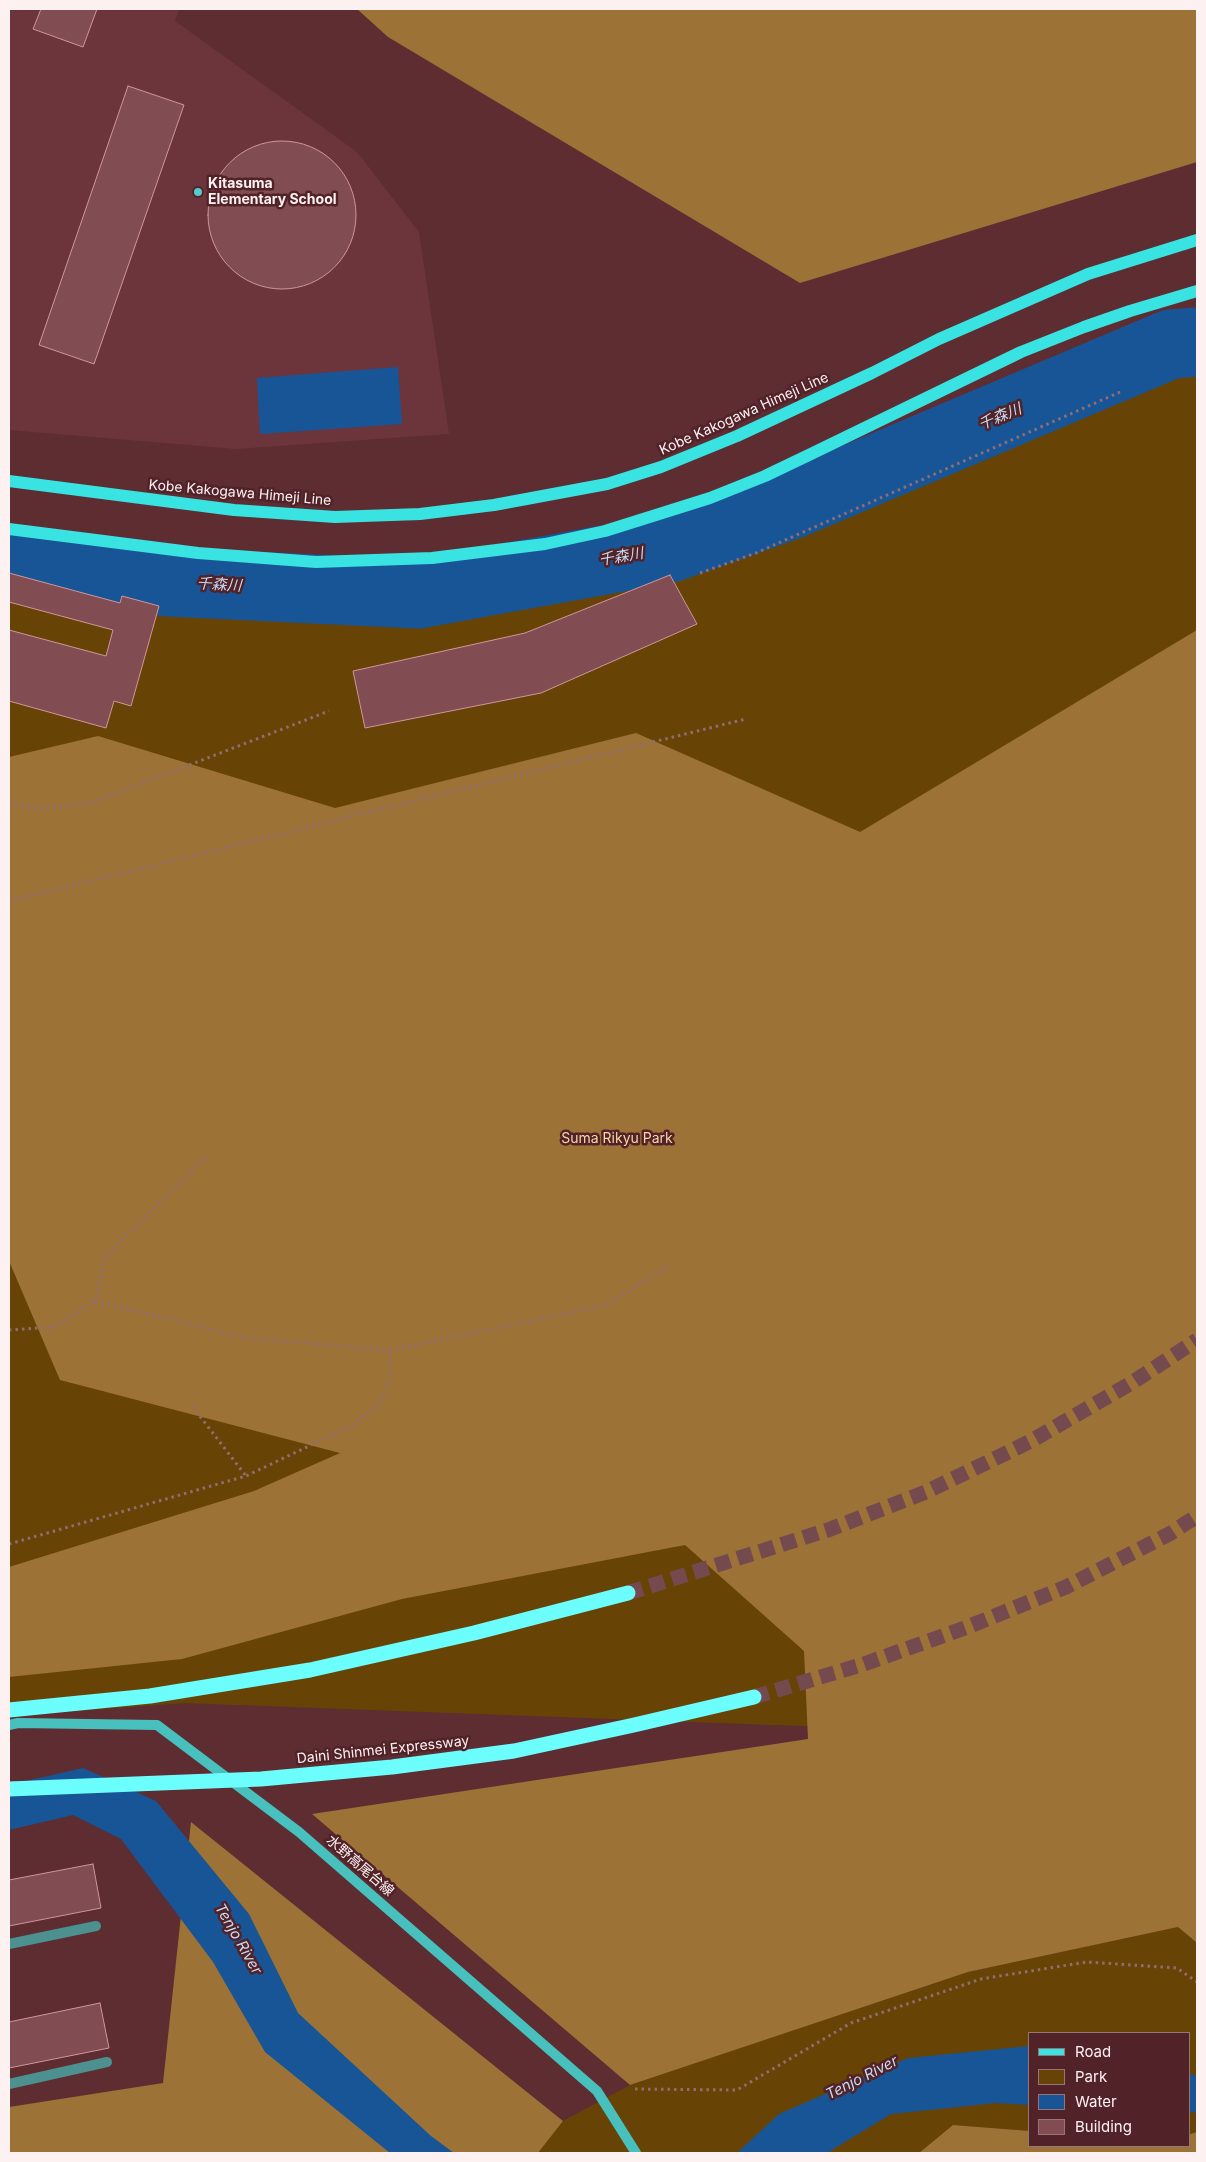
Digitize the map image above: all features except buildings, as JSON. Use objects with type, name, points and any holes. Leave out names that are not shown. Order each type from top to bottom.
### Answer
[{"type":"highway","points":[[9,1710],[150,1696],[310,1670],[474,1633],[628,1593]]},
{"type":"highway","name":"Daini Shinmei Expressway","points":[[9,1789],[261,1779],[392,1767],[514,1751],[754,1697]]},
{"type":"main road","name":"Kobe Kakogawa Himeji Line","points":[[9,482],[234,510],[335,517],[439,512],[494,505],[607,484],[661,467],[737,436],[872,374],[939,340],[1088,274],[1197,240]]},
{"type":"main road","points":[[9,529],[198,553],[316,562],[432,558],[545,544],[605,532],[710,498],[789,464],[1021,352],[1121,314],[1197,291]]},
{"type":"street","name":"水野高尾台線","points":[[9,1725],[18,1723],[157,1726],[299,1832],[597,2090],[635,2150]]},
{"type":"street","points":[[9,1944],[96,1926]]},
{"type":"street","points":[[9,2084],[107,2062]]},
{"type":"path","points":[[700,573],[756,553],[1120,392]]},
{"type":"path","points":[[9,802],[37,809],[91,803],[328,711]]},
{"type":"path","points":[[9,901],[746,719]]},
{"type":"path","points":[[9,1330],[54,1327],[95,1301],[105,1257],[209,1154]]},
{"type":"path","points":[[95,1301],[245,1338],[390,1350],[607,1305],[668,1266]]},
{"type":"path","points":[[9,1544],[246,1476],[351,1426],[378,1405],[389,1382],[390,1350]]},
{"type":"path","points":[[192,1406],[246,1476]]},
{"type":"path","points":[[634,2089],[737,2090],[851,2023],[981,1979],[1087,1962],[1177,1968],[1197,1982]]},
{"type":"shaded area","name":"Kitasuma Elementary School","points":[[9,9],[179,9],[175,21],[357,152],[419,232],[449,434],[236,449],[9,430]]},
{"type":"green space","points":[[357,9],[1197,9],[1197,162],[800,283],[388,37]]},
{"type":"green space","name":"Suma Rikyu Park","points":[[1175,338],[1197,339],[1197,1560],[854,1728],[184,1703],[9,1716],[9,548],[175,570],[423,584],[705,534]]},
{"type":"green space","name":"Suma Rikyu Park","points":[[1197,630],[1197,1943],[1178,1927],[968,1972],[630,2085],[312,1814],[808,1739],[804,1651],[685,1545],[402,1599],[182,1659],[9,1677],[9,1567],[254,1491],[340,1453],[60,1380],[9,1261],[9,757],[98,736],[335,808],[636,733],[860,832]]},
{"type":"green space","points":[[191,1822],[563,2121],[538,2153],[9,2153],[9,2107],[163,2083]]},
{"type":"green space","points":[[1178,1927],[1197,1943],[1197,2132],[1191,2134],[1191,2032],[1028,2032],[1028,2131],[953,2125],[919,2153],[538,2153],[563,2121],[630,2085],[968,1972]]},
{"type":"green space","points":[[953,2125],[1028,2131],[1028,2147],[1191,2147],[1191,2134],[1197,2132],[1197,2153],[919,2153]]},
{"type":"water","points":[[398,367],[402,424],[260,434],[257,378]]},
{"type":"water","name":"Tenjo River","points":[[83,1768],[156,1801],[249,1914],[298,2013],[431,2136],[454,2153],[390,2153],[265,2052],[213,1962],[121,1839],[73,1815],[9,1830],[9,1785]]},
{"type":"water","name":"Tenjo River","points":[[1028,2046],[1028,2105],[996,2103],[891,2114],[827,2153],[737,2153],[779,2114],[908,2058]]},
{"type":"water","points":[[1191,2074],[1197,2076],[1197,2113],[1191,2112]]},
{"type":"waterway","name":"千森川","points":[[9,558],[168,582],[418,594],[670,548],[793,504],[1171,344],[1197,342]]},
{"type":"tunnel","points":[[628,1593],[828,1530],[926,1492],[1031,1441],[1133,1382],[1197,1340]]},
{"type":"tunnel","points":[[754,1697],[864,1664],[965,1628],[1066,1587],[1171,1533],[1197,1516]]},
{"type":"place","name":"Kitasuma Elementary School","points":[[198,192]]}]
